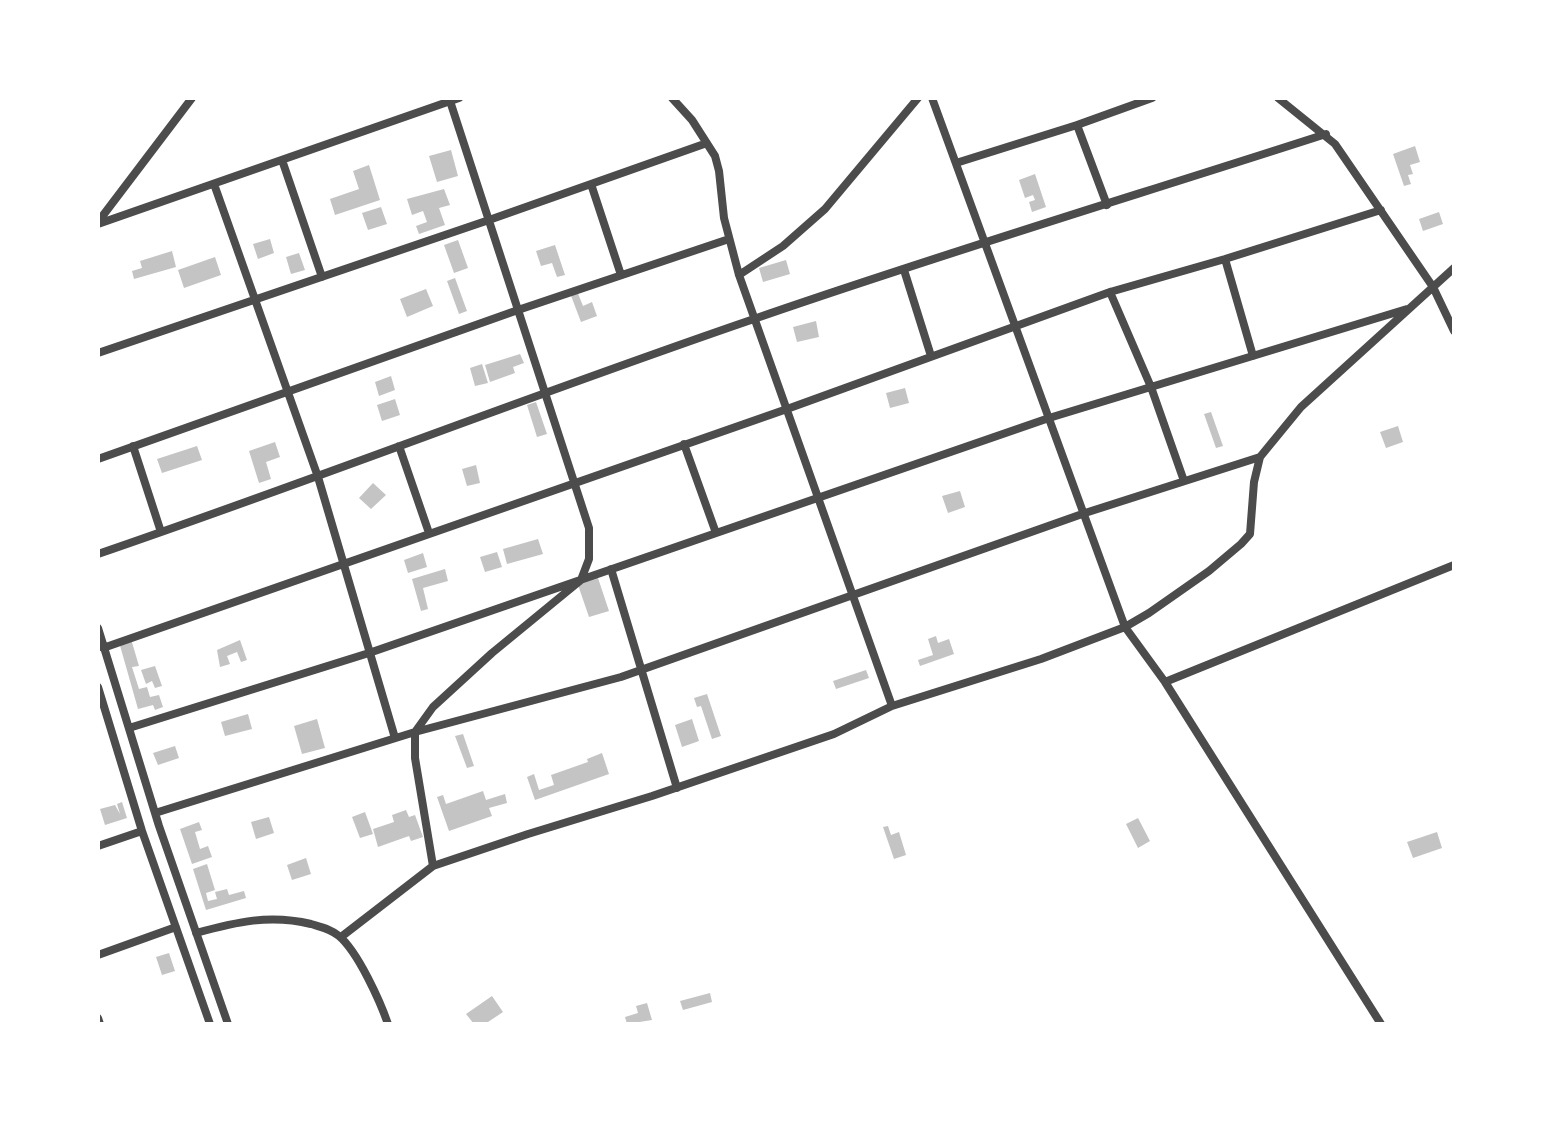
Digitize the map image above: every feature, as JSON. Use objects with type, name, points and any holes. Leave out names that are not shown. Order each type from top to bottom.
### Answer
[{"type":"street","points":[[98,223],[192,98]]},
{"type":"street","points":[[98,223],[452,98],[589,528],[589,559],[580,580],[432,707],[415,732],[415,758],[433,866]]},
{"type":"street","points":[[672,98],[692,120],[720,171],[724,218],[739,275],[892,706]]},
{"type":"street","points":[[739,275],[783,246],[824,209],[918,98]]},
{"type":"street","points":[[932,98],[1125,627],[1166,682],[1382,1024]]},
{"type":"street","points":[[956,163],[1152,98]]},
{"type":"street","points":[[1278,98],[1326,134],[1349,163],[1433,288],[1454,331]]},
{"type":"street","points":[[1077,125],[1106,204]]},
{"type":"street","points":[[98,554],[754,318],[1326,134]]},
{"type":"street","points":[[98,353],[706,143]]},
{"type":"street","points":[[282,160],[322,277]]},
{"type":"street","points":[[214,184],[318,476],[395,738]]},
{"type":"street","points":[[591,184],[621,276]]},
{"type":"street","points":[[104,648],[1110,292],[1380,210]]},
{"type":"street","points":[[98,459],[729,239]]},
{"type":"street","points":[[1225,260],[1254,356]]},
{"type":"street","points":[[341,937],[433,866],[834,734],[892,706],[1040,659],[1125,627],[1149,613],[1209,571],[1250,534],[1260,457],[1300,407],[1454,268]]},
{"type":"street","points":[[904,270],[930,356]]},
{"type":"street","points":[[1110,292],[1151,388],[1184,481]]},
{"type":"street","points":[[128,728],[369,653],[1050,418],[1411,307]]},
{"type":"street","points":[[684,444],[716,533]]},
{"type":"street","points":[[133,446],[161,532]]},
{"type":"street","points":[[399,446],[429,533]]},
{"type":"street","points":[[154,813],[415,732],[641,670],[1084,513],[1260,457]]},
{"type":"street","points":[[1166,682],[1454,564]]},
{"type":"street","points":[[611,569],[677,788]]},
{"type":"street","points":[[98,628],[154,813],[228,1024]]},
{"type":"street","points":[[98,688],[142,832],[210,1024]]},
{"type":"street","points":[[98,846],[142,832]]},
{"type":"street","points":[[196,932],[271,918],[327,928],[341,937],[362,968],[388,1024]]},
{"type":"street","points":[[98,954],[176,927]]},
{"type":"building","points":[[1415,146],[1420,162],[1410,165],[1411,184],[1404,186],[1393,154]]},
{"type":"building","points":[[451,150],[458,176],[437,182],[429,156]]},
{"type":"building","points":[[369,165],[380,200],[335,215],[330,199],[359,189],[353,171]]},
{"type":"building","points":[[1035,174],[1046,207],[1032,212],[1029,202],[1035,200],[1033,195],[1025,198],[1019,180]]},
{"type":"building","points":[[444,189],[450,205],[439,208],[445,225],[419,234],[416,226],[427,222],[423,211],[412,215],[407,199]]},
{"type":"building","points":[[381,207],[387,224],[368,230],[362,213]]},
{"type":"building","points":[[1439,212],[1443,224],[1423,231],[1419,219]]},
{"type":"building","points":[[270,239],[274,253],[258,259],[253,244]]},
{"type":"building","points":[[458,240],[468,268],[454,273],[444,245]]},
{"type":"building","points":[[555,245],[565,275],[557,277],[552,263],[541,266],[536,251]]},
{"type":"building","points":[[172,251],[176,267],[134,279],[132,271],[142,268],[140,261]]},
{"type":"building","points":[[299,253],[305,270],[291,274],[286,257]]},
{"type":"building","points":[[215,257],[221,275],[184,288],[178,270]]},
{"type":"building","points":[[786,260],[790,274],[763,282],[759,268]]},
{"type":"building","points":[[455,278],[467,311],[459,314],[447,281]]},
{"type":"building","points":[[426,289],[433,306],[407,317],[400,299]]},
{"type":"building","points":[[577,291],[583,306],[592,302],[597,316],[581,322],[570,293]]},
{"type":"building","points":[[816,321],[819,337],[797,342],[793,327]]},
{"type":"building","points":[[520,354],[524,363],[513,367],[515,373],[490,382],[485,365]]},
{"type":"building","points":[[482,364],[488,383],[475,386],[470,368]]},
{"type":"building","points":[[391,376],[395,390],[379,396],[375,382]]},
{"type":"building","points":[[905,388],[909,403],[890,408],[886,393]]},
{"type":"building","points":[[395,399],[400,415],[382,421],[377,405]]},
{"type":"building","points":[[536,402],[547,434],[537,437],[527,405]]},
{"type":"building","points":[[1211,412],[1223,446],[1216,448],[1204,414]]},
{"type":"building","points":[[1398,426],[1403,442],[1386,448],[1380,432]]},
{"type":"building","points":[[275,442],[280,457],[266,462],[271,479],[259,483],[249,451]]},
{"type":"building","points":[[197,446],[202,460],[162,473],[157,459]]},
{"type":"building","points":[[476,465],[480,483],[467,486],[462,469]]},
{"type":"building","points":[[373,483],[386,495],[371,509],[359,498]]},
{"type":"building","points":[[960,491],[965,507],[948,513],[942,496]]},
{"type":"building","points":[[538,539],[543,554],[507,564],[503,549]]},
{"type":"building","points":[[497,552],[502,567],[485,572],[480,557]]},
{"type":"building","points":[[423,553],[427,567],[408,573],[404,560]]},
{"type":"building","points":[[445,569],[448,581],[423,588],[428,609],[421,611],[412,579]]},
{"type":"building","points":[[597,575],[609,611],[589,617],[577,582]]},
{"type":"building","points":[[936,636],[938,643],[949,639],[954,654],[920,666],[918,660],[933,655],[928,639]]},
{"type":"building","points":[[131,639],[139,666],[132,667],[139,689],[147,687],[150,697],[159,695],[163,707],[138,709],[119,642]]},
{"type":"building","points":[[240,640],[247,660],[241,662],[237,652],[227,656],[230,664],[220,667],[217,650]]},
{"type":"building","points":[[155,666],[162,686],[155,688],[152,681],[146,684],[141,670]]},
{"type":"building","points":[[866,670],[869,678],[836,689],[833,681]]},
{"type":"building","points":[[707,694],[721,736],[712,739],[701,706],[697,707],[694,698]]},
{"type":"building","points":[[248,714],[252,729],[225,736],[221,722]]},
{"type":"building","points":[[317,719],[325,748],[302,754],[294,726]]},
{"type":"building","points":[[692,719],[699,741],[682,747],[675,725]]},
{"type":"building","points":[[463,734],[474,766],[467,768],[455,736]]},
{"type":"building","points":[[175,746],[179,758],[158,765],[153,753]]},
{"type":"building","points":[[602,753],[609,774],[535,800],[527,777],[534,774],[539,790],[554,785],[551,775]]},
{"type":"building","points":[[483,791],[486,800],[505,794],[507,803],[489,808],[492,816],[449,831],[437,797],[443,795],[446,804]]},
{"type":"building","points":[[122,802],[127,818],[105,825],[100,809],[115,805],[120,814],[117,804]]},
{"type":"building","points":[[406,810],[409,817],[415,815],[423,837],[411,841],[409,836],[378,847],[373,829],[394,822],[392,815]]},
{"type":"building","points":[[365,812],[373,834],[360,838],[352,817]]},
{"type":"building","points":[[269,817],[274,833],[256,839],[251,822]]},
{"type":"building","points":[[1138,818],[1150,841],[1138,848],[1126,824]]},
{"type":"building","points":[[199,822],[202,830],[195,832],[200,849],[208,846],[212,857],[192,864],[180,829]]},
{"type":"building","points":[[888,826],[891,835],[899,832],[906,855],[894,859],[883,827]]},
{"type":"building","points":[[1437,832],[1442,848],[1413,858],[1407,842]]},
{"type":"building","points":[[306,858],[311,874],[292,880],[287,865]]},
{"type":"building","points":[[207,864],[215,890],[206,893],[208,901],[217,899],[215,892],[227,889],[229,895],[244,891],[246,898],[206,910],[193,869]]},
{"type":"building","points":[[169,953],[175,971],[162,975],[156,957]]},
{"type":"building","points":[[710,993],[712,1002],[683,1010],[680,1001]]},
{"type":"building","points":[[492,996],[503,1012],[485,1024],[474,1024],[466,1014]]},
{"type":"building","points":[[647,1003],[652,1020],[627,1024],[625,1017],[638,1013],[636,1006]]}]
